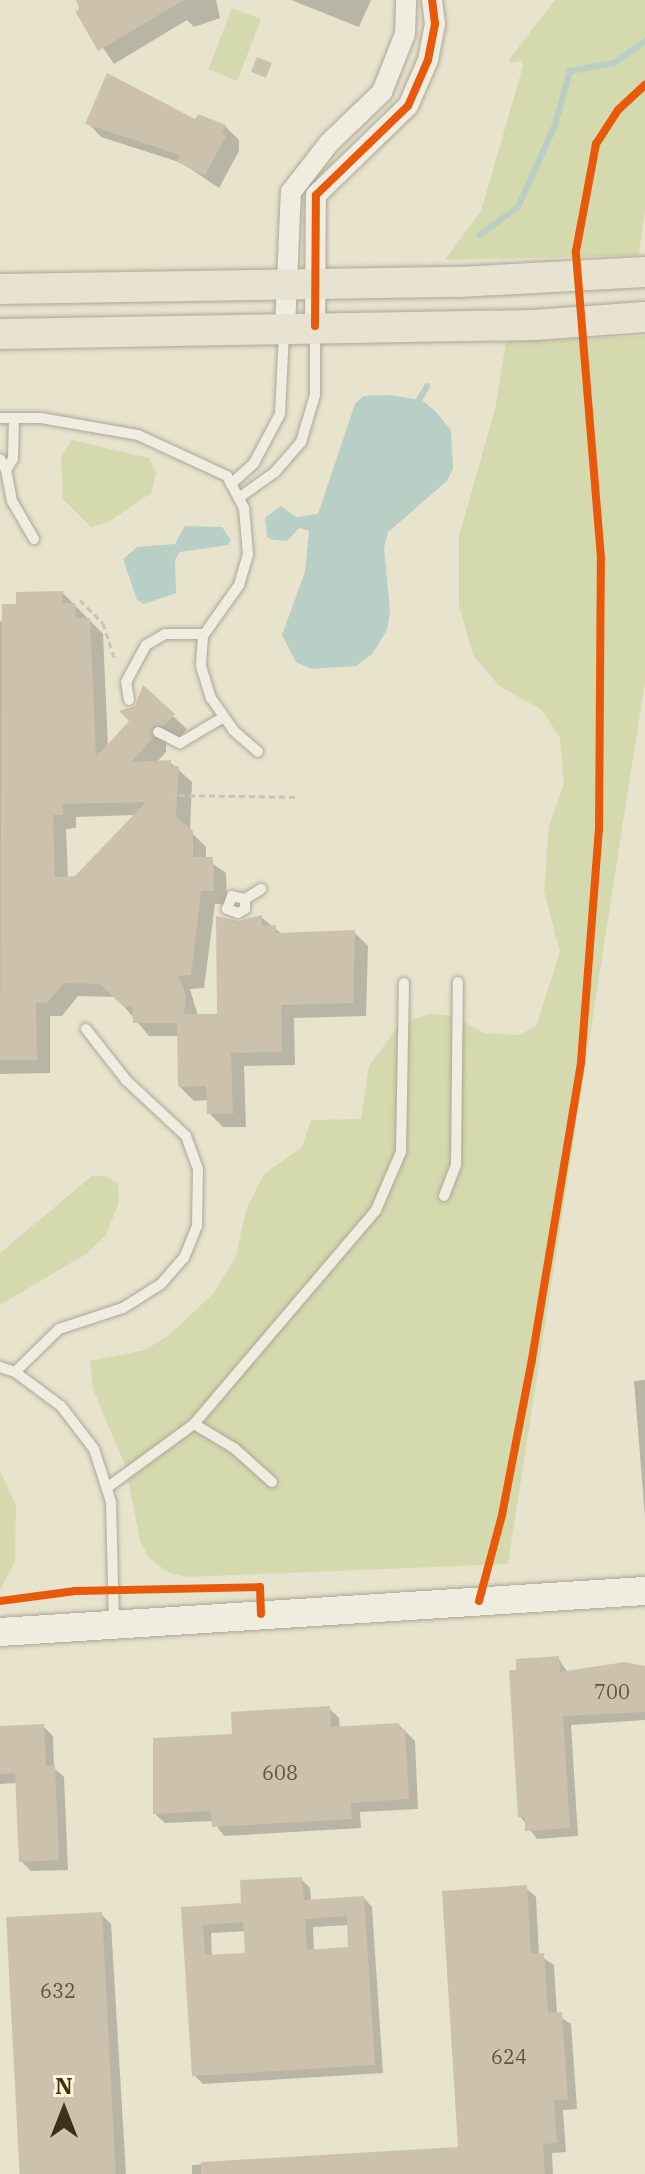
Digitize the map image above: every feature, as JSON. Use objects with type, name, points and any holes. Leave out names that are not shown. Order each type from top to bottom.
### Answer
[{"type":"main road","points":[[0,289],[645,272]]},
{"type":"main road","points":[[0,334],[315,326],[534,325],[645,317]]},
{"type":"main road","points":[[0,1632],[645,1591]]},
{"type":"street","points":[[285,327],[291,192],[329,143],[382,92],[405,34],[406,0]]},
{"type":"street","points":[[315,326],[316,195],[408,106],[428,60],[435,24],[432,0]]},
{"type":"lane","points":[[240,497],[275,472],[301,442],[315,395],[315,326]]},
{"type":"lane","points":[[231,484],[254,463],[280,414],[285,327]]},
{"type":"lane","points":[[0,418],[138,435],[187,453],[227,476],[240,497],[248,539],[246,570],[204,634],[201,666],[224,717],[258,752]]},
{"type":"lane","points":[[6,470],[13,459],[14,418]]},
{"type":"lane","points":[[0,459],[6,470],[12,501],[34,539]]},
{"type":"lane","points":[[129,700],[126,682],[146,645],[165,634],[204,634]]},
{"type":"lane","points":[[158,732],[180,743],[224,717]]},
{"type":"lane","points":[[245,899],[261,889]]},
{"type":"lane","points":[[444,1196],[456,1164],[458,982]]},
{"type":"lane","points":[[108,1487],[194,1424],[376,1210],[401,1152],[404,983]]},
{"type":"lane","points":[[15,1372],[59,1329],[123,1308],[161,1284],[184,1258],[197,1226],[198,1169],[186,1136],[126,1080],[86,1029]]},
{"type":"lane","points":[[0,1367],[15,1372],[61,1406],[94,1449],[108,1487],[114,1624]]},
{"type":"lane","points":[[194,1424],[234,1448],[272,1482]]},
{"type":"path","points":[[80,600],[103,623],[115,660]]},
{"type":"path","points":[[169,795],[298,797]]},
{"type":"green space","points":[[555,0],[645,0],[645,209],[639,255],[445,260],[481,211],[523,66],[521,61],[509,63],[510,58]]},
{"type":"green space","points":[[232,8],[261,19],[237,81],[208,70]]},
{"type":"green space","points":[[645,336],[645,681],[508,1564],[188,1577],[169,1573],[149,1558],[140,1541],[126,1468],[93,1389],[90,1361],[145,1350],[169,1335],[214,1293],[236,1256],[246,1210],[264,1174],[302,1147],[311,1120],[361,1119],[369,1066],[400,1024],[429,1014],[455,1016],[484,1033],[519,1035],[536,1026],[560,952],[544,891],[549,826],[564,783],[560,738],[542,710],[499,686],[473,655],[459,606],[459,536],[495,409],[506,342]]},
{"type":"green space","points":[[72,440],[149,458],[156,473],[151,493],[107,523],[91,527],[63,499],[61,457]]},
{"type":"green space","points":[[92,1176],[106,1176],[118,1184],[119,1202],[106,1235],[86,1254],[0,1305],[0,1253]]},
{"type":"green space","points":[[0,1471],[16,1505],[15,1562],[0,1590]]},
{"type":"shaded area","points":[[388,395],[422,400],[436,412],[451,430],[453,469],[447,481],[388,532],[384,548],[390,611],[387,630],[372,654],[356,666],[312,669],[296,662],[282,635],[305,572],[309,531],[299,528],[287,541],[273,540],[267,537],[265,518],[281,506],[296,517],[318,514],[355,404],[363,396]]},
{"type":"shaded area","points":[[185,526],[222,527],[231,540],[228,545],[180,552],[175,560],[176,593],[144,604],[137,600],[123,559],[137,547],[175,544]]},
{"type":"building","points":[[76,0],[184,0],[98,51],[75,11],[80,10]]},
{"type":"building","points":[[257,57],[272,63],[266,78],[251,72]]},
{"type":"building","points":[[107,73],[195,119],[198,114],[226,125],[222,134],[226,136],[205,175],[177,162],[180,155],[85,124]]},
{"type":"building","points":[[63,591],[63,603],[75,603],[76,618],[90,618],[96,757],[129,721],[119,711],[135,706],[143,685],[175,714],[164,726],[153,726],[153,738],[131,762],[171,760],[171,766],[179,766],[176,817],[193,831],[193,857],[213,857],[214,891],[201,891],[191,975],[178,976],[186,995],[184,1014],[217,1014],[216,916],[238,921],[262,915],[262,926],[276,925],[276,933],[355,930],[353,1003],[281,1005],[282,1052],[231,1053],[233,1114],[207,1114],[206,1086],[178,1087],[177,1023],[133,1023],[132,1006],[123,1006],[100,984],[64,983],[47,1003],[36,1003],[37,1060],[0,1060],[2,604],[16,604],[16,592]],"holes":[[[146,802],[75,876],[55,877],[53,815],[63,815],[63,804]]]},
{"type":"building","points":[[559,1656],[560,1672],[625,1662],[645,1666],[645,1712],[563,1716],[570,1828],[525,1831],[525,1817],[518,1817],[509,1670],[516,1670],[516,1659]]},
{"type":"building","points":[[330,1706],[331,1727],[399,1723],[400,1729],[405,1729],[409,1799],[351,1803],[352,1819],[212,1827],[211,1811],[153,1814],[153,1738],[232,1734],[231,1712]]},
{"type":"building","points":[[44,1724],[46,1766],[55,1765],[59,1860],[19,1862],[15,1773],[0,1774],[0,1726]]},
{"type":"building","points":[[302,1877],[304,1900],[364,1896],[375,2065],[192,2076],[181,1907],[241,1903],[240,1880]],"holes":[[[347,1916],[348,1947],[307,1950],[305,1919]],[[243,1922],[245,1953],[205,1955],[203,1925]]]},
{"type":"building","points":[[527,1885],[531,1954],[544,1953],[548,2013],[562,2012],[568,2100],[554,2100],[557,2143],[543,2144],[545,2174],[201,2174],[201,2162],[458,2147],[442,1891]]},
{"type":"building","points":[[102,1912],[116,2174],[20,2174],[6,1917]]},
{"type":"waterway","points":[[480,235],[518,207],[555,125],[570,71],[614,63],[645,41]]},
{"type":"waterway","points":[[419,400],[427,386]]},
{"type":"cycle path","points":[[315,326],[316,195],[408,106],[428,60],[435,24],[432,0]]},
{"type":"cycle path","points":[[479,1601],[502,1515],[532,1359],[581,1062],[599,829],[601,558],[576,251],[596,144],[618,110],[645,85]]},
{"type":"cycle path","points":[[0,1601],[75,1591],[260,1587],[261,1614]]}]
